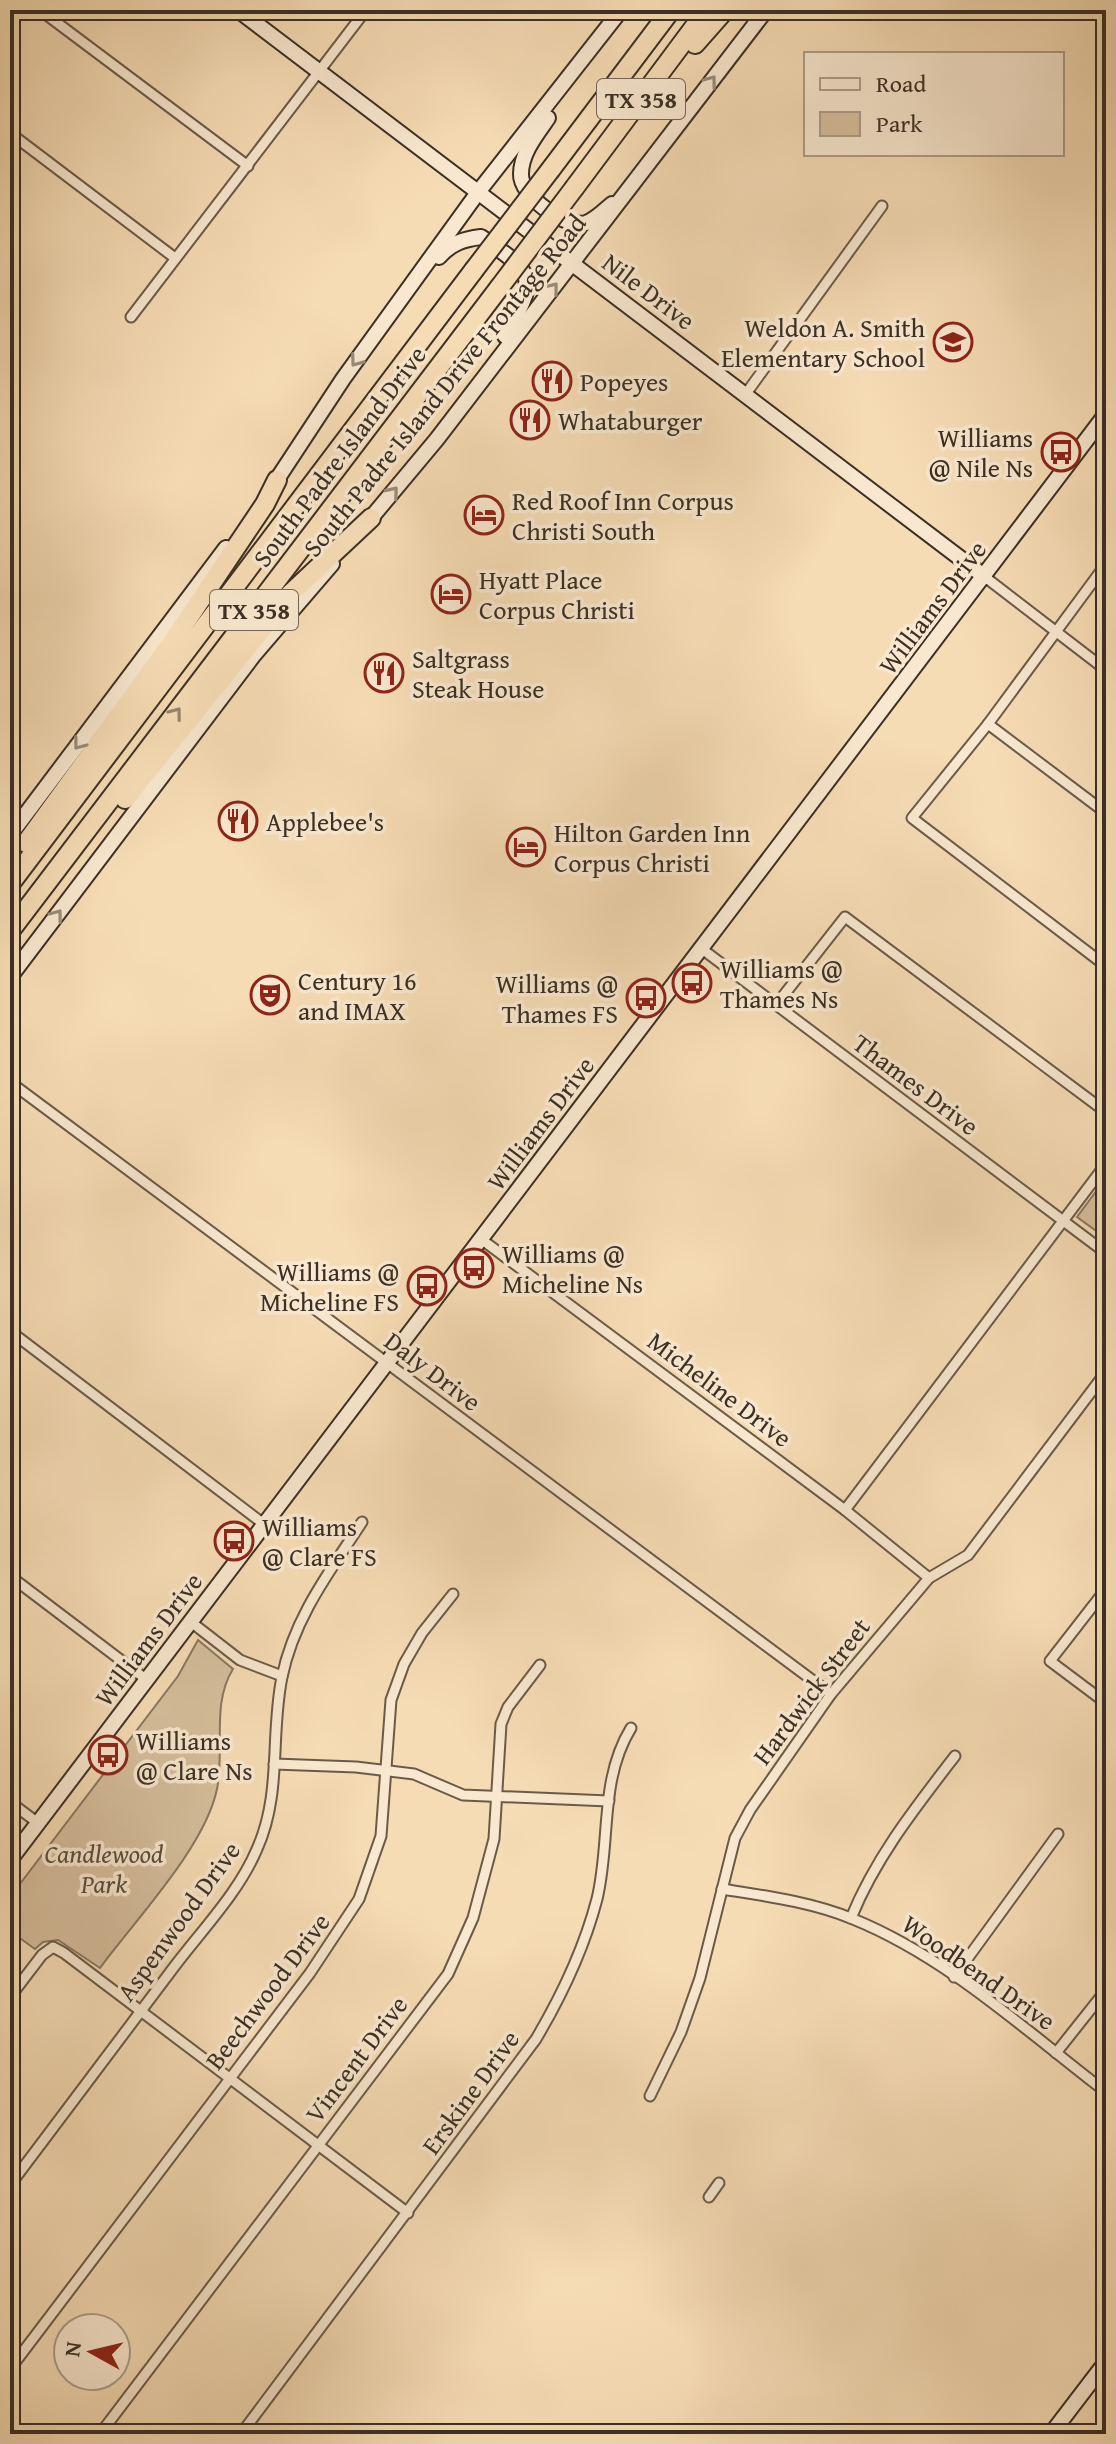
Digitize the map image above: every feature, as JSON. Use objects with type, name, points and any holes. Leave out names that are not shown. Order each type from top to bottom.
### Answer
[{"type":"highway","points":[[551,169],[656,10]]},
{"type":"highway","name":"South Padre Island Drive","points":[[10,884],[671,10]]},
{"type":"highway","name":"South Padre Island Drive","points":[[10,931],[707,10]]},
{"type":"highway","points":[[654,81],[725,10]]},
{"type":"highway","points":[[10,865],[173,641],[265,504],[277,480]]},
{"type":"highway","points":[[42,889],[110,818],[291,593],[371,518]]},
{"type":"main road","name":"Nile Drive","points":[[238,10],[985,577]]},
{"type":"main road","points":[[10,835],[277,480],[479,191],[621,10]]},
{"type":"main road","name":"South Padre Island Drive Frontage Road","points":[[10,977],[253,656],[371,518],[572,264],[766,10]]},
{"type":"main road","points":[[595,43],[526,152],[521,174],[523,185],[537,201],[569,222],[586,223],[629,189]]},
{"type":"main road","points":[[402,297],[447,247],[465,239],[481,237],[523,268],[528,276],[523,305],[483,375]]},
{"type":"main road","name":"Williams Drive","points":[[10,1860],[1106,414]]},
{"type":"main road","points":[[1051,2434],[1106,2362]]},
{"type":"street","points":[[40,10],[248,166]]},
{"type":"street","points":[[131,317],[366,10]]},
{"type":"street","points":[[10,133],[175,258]]},
{"type":"street","points":[[745,395],[882,206]]},
{"type":"street","points":[[1106,564],[988,724],[912,818],[1106,966]]},
{"type":"street","name":"Nile Drive","points":[[985,577],[1106,670]]},
{"type":"street","points":[[988,724],[1106,813]]},
{"type":"street","points":[[776,1005],[845,917],[1106,1112]]},
{"type":"street","name":"Thames Drive","points":[[702,949],[1106,1253]]},
{"type":"street","name":"Daly Drive","points":[[10,1082],[831,1694]]},
{"type":"street","points":[[845,1510],[1106,1164]]},
{"type":"street","name":"Micheline Drive","points":[[481,1239],[845,1510],[929,1578]]},
{"type":"street","points":[[10,1331],[265,1525]]},
{"type":"street","name":"Hardwick Street","points":[[650,2096],[681,2032],[700,1978],[735,1838],[743,1824],[831,1694],[929,1578],[968,1555],[1104,1379]]},
{"type":"street","name":"Aspenwood Drive","points":[[10,2185],[255,1854],[271,1811],[282,1676],[301,1619],[362,1522]]},
{"type":"street","points":[[10,1576],[147,1680]]},
{"type":"street","points":[[1106,1589],[1050,1661],[1106,1703]]},
{"type":"street","name":"Beechwood Drive","points":[[10,2369],[341,1930],[359,1899],[381,1836],[391,1700],[404,1664],[422,1633],[453,1594]]},
{"type":"street","points":[[191,1622],[240,1660],[282,1676]]},
{"type":"street","name":"Vincent Drive","points":[[100,2434],[448,1974],[473,1918],[485,1880],[498,1798],[501,1724],[508,1707],[540,1665]]},
{"type":"street","name":"Erskine Drive","points":[[241,2434],[536,2039],[560,1997],[597,1899],[611,1769],[631,1728]]},
{"type":"street","points":[[851,1918],[872,1870],[890,1841],[955,1756]]},
{"type":"street","points":[[274,1764],[414,1774],[463,1795],[609,1801]]},
{"type":"street","points":[[10,1802],[38,1823]]},
{"type":"street","points":[[954,1977],[1058,1834]]},
{"type":"street","name":"Woodbend Drive","points":[[722,1889],[792,1901],[851,1918],[910,1947],[1106,2092]]},
{"type":"street","points":[[10,1997],[42,1955],[53,1947],[408,2213]]},
{"type":"street","points":[[1056,2053],[1106,1990]]},
{"type":"street","points":[[709,2197],[719,2183]]},
{"type":"green space","points":[[1106,1178],[1106,1238],[1077,1217]]},
{"type":"green space","name":"Candlewood Park","points":[[198,1640],[233,1669],[226,1683],[220,1712],[217,1789],[199,1835],[168,1882],[100,1968],[58,1940],[43,1942],[35,1949],[10,1931],[10,1897],[178,1676]]},
{"type":"place","name":"Weldon A. Smith Elementary School","points":[[953,342]]},
{"type":"place","name":"Popeyes","points":[[552,381]]},
{"type":"place","name":"Whataburger","points":[[530,420]]},
{"type":"place","name":"Williams @ Nile Ns","points":[[1061,452]]},
{"type":"place","name":"Red Roof Inn Corpus Christi South","points":[[484,515]]},
{"type":"place","name":"Hyatt Place Corpus Christi","points":[[451,594]]},
{"type":"place","name":"Saltgrass Steak House","points":[[384,673]]},
{"type":"place","name":"Applebee's","points":[[238,821]]},
{"type":"place","name":"Hilton Garden Inn Corpus Christi","points":[[526,847]]},
{"type":"place","name":"Williams @ Thames Ns","points":[[692,983]]},
{"type":"place","name":"Century 16 and IMAX","points":[[270,995]]},
{"type":"place","name":"Williams @ Thames FS","points":[[646,998]]},
{"type":"place","name":"Williams @ Micheline Ns","points":[[474,1268]]},
{"type":"place","name":"Williams @ Micheline FS","points":[[427,1286]]},
{"type":"place","name":"Williams @ Clare FS","points":[[234,1541]]},
{"type":"place","name":"Williams @ Clare Ns","points":[[108,1755]]}]
